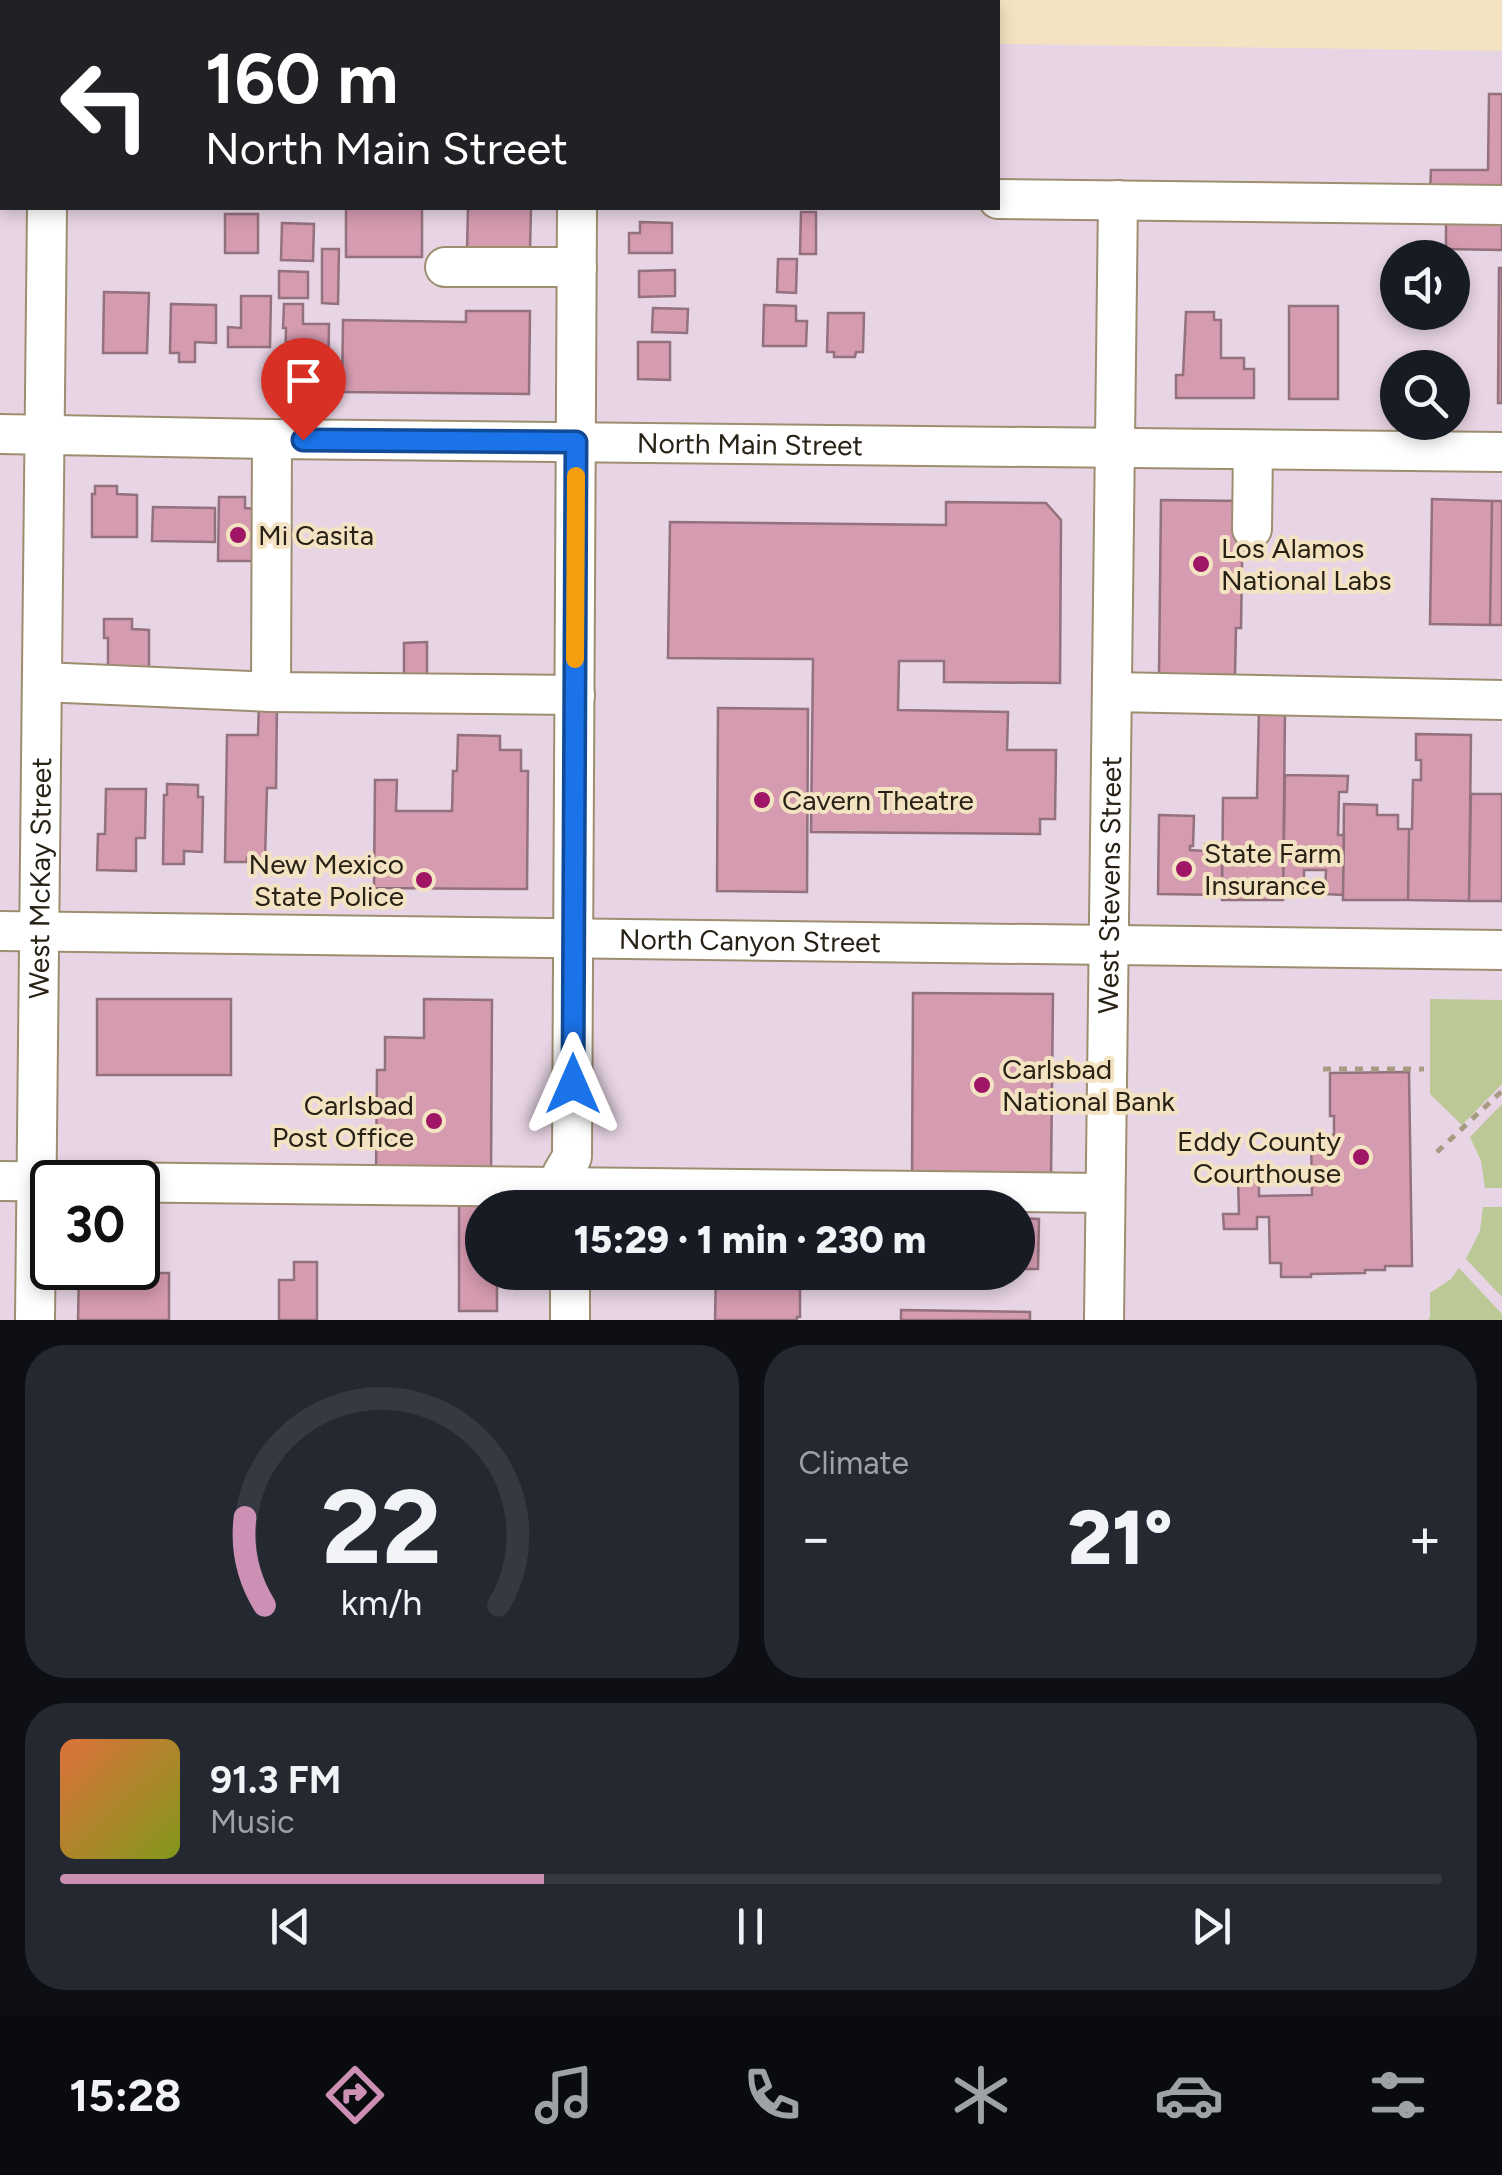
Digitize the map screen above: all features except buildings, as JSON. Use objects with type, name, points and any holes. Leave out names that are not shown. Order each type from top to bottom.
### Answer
[{"type":"street","points":[[1000,199],[1502,204]]},
{"type":"street","name":"West Stevens Street","points":[[1104,1320],[1118,200]]},
{"type":"street","name":"West McKay Street","points":[[35,1320],[18,1181],[39,931],[47,210]]},
{"type":"street","points":[[572,1189],[577,210]]},
{"type":"street","points":[[445,267],[577,267]]},
{"type":"street","name":"North Main Street","points":[[0,434],[1502,452]]},
{"type":"street","points":[[271,692],[272,440]]},
{"type":"street","points":[[1252,528],[1253,450]]},
{"type":"street","points":[[42,682],[271,692],[574,695]]},
{"type":"street","points":[[1112,692],[1502,700]]},
{"type":"street","name":"North Canyon Street","points":[[0,931],[1502,950]]},
{"type":"street","points":[[18,1181],[1104,1193]]},
{"type":"street","points":[[570,1290],[570,1320]]},
{"type":"path","points":[[1324,1069],[1424,1069]]},
{"type":"path","points":[[1437,1152],[1502,1091]]},
{"type":"shaded area","points":[[1000,44],[1502,51],[1502,1320],[0,1320],[0,210],[1000,210]]},
{"type":"green space","points":[[1430,999],[1502,1000],[1502,1084],[1462,1125],[1430,1094]]},
{"type":"green space","points":[[1502,1104],[1502,1188],[1485,1188],[1481,1161],[1470,1137]]},
{"type":"green space","points":[[1483,1207],[1502,1207],[1502,1297],[1466,1259],[1480,1231]]},
{"type":"green space","points":[[1459,1268],[1502,1314],[1502,1320],[1428,1320],[1430,1293],[1451,1279]]},
{"type":"slow traffic","points":[[575,659],[576,476]]},
{"type":"place","name":"Mi Casita","points":[[238,535]]},
{"type":"place","name":"Los Alamos National Labs","points":[[1201,564]]},
{"type":"place","name":"Cavern Theatre","points":[[762,800]]},
{"type":"place","name":"State Farm Insurance","points":[[1184,869]]},
{"type":"place","name":"New Mexico State Police","points":[[424,880]]},
{"type":"place","name":"Carlsbad National Bank","points":[[982,1085]]},
{"type":"place","name":"Carlsbad Post Office","points":[[434,1121]]},
{"type":"place","name":"Eddy County Courthouse","points":[[1361,1157]]},
{"type":"route","points":[[303,440],[576,442],[573,1084]]}]
